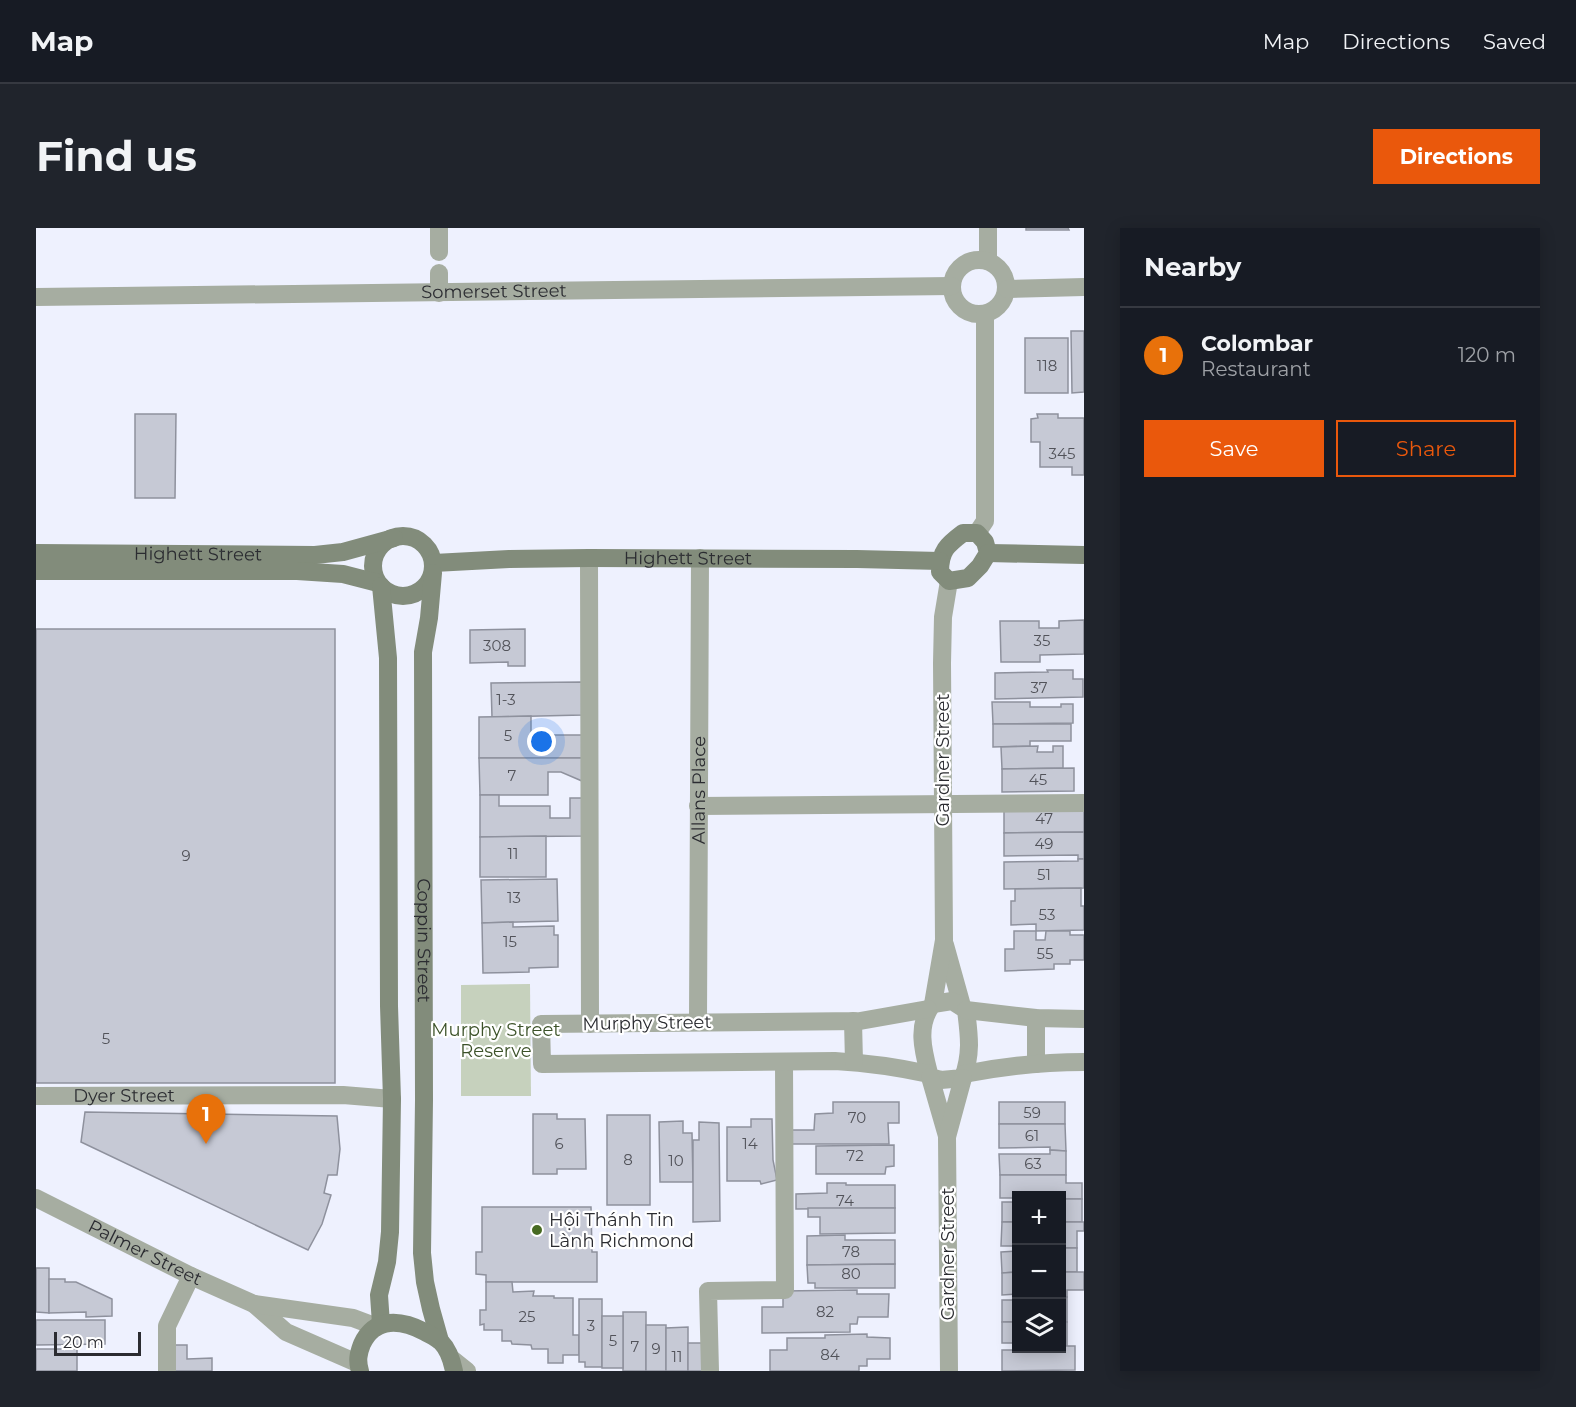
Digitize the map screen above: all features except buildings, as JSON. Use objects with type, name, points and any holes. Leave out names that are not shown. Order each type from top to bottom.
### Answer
[{"type":"street","points":[[439,228],[439,252]]},
{"type":"street","points":[[988,228],[988,261]]},
{"type":"street","points":[[971,261],[988,261],[996,265],[1006,280],[1005,297],[993,311],[985,314],[977,314],[962,308],[956,302],[952,286],[958,271],[971,261]]},
{"type":"street","points":[[439,273],[439,293]]},
{"type":"street","name":"Somerset Street","points":[[36,297],[952,286]]},
{"type":"street","points":[[1006,289],[1084,287]]},
{"type":"street","points":[[977,533],[984,521],[985,314]]},
{"type":"street","points":[[963,533],[977,533],[986,542],[987,554],[980,566],[968,578],[950,581],[940,572],[940,561],[947,545],[963,533]]},
{"type":"street","points":[[407,536],[420,541],[429,551],[433,568],[428,585],[418,593],[398,596],[379,585],[373,570],[375,556],[382,545],[394,538],[407,536]]},
{"type":"street","name":"Highett Street","points":[[36,553],[315,555],[343,552],[394,538]]},
{"type":"street","points":[[987,554],[1084,555]]},
{"type":"street","points":[[589,558],[590,1024]]},
{"type":"street","name":"Highett Street","points":[[433,568],[509,559],[700,558],[940,561]]},
{"type":"street","name":"Allans Place","points":[[698,1022],[700,558]]},
{"type":"street","name":"Coppin Street","points":[[433,568],[429,618],[423,652],[422,1253],[425,1282],[440,1341]]},
{"type":"street","name":"Highett Street","points":[[36,571],[297,571],[343,574],[379,585]]},
{"type":"street","name":"Gardner Street","points":[[949,1371],[947,1137],[922,1043],[922,1028],[930,1007],[944,940],[942,652],[943,617],[950,581]]},
{"type":"street","name":"Coppin Street","points":[[379,585],[388,658],[389,995],[392,1099],[390,1232],[387,1262],[379,1294],[379,1325]]},
{"type":"street","points":[[698,806],[1084,803]]},
{"type":"street","name":"Gardner Street","points":[[944,940],[964,1008],[970,1043],[964,1076],[947,1137]]},
{"type":"street","name":"Murphy Street","points":[[964,1008],[952,1001],[881,1018],[854,1021],[541,1024],[542,1064],[854,1062],[899,1066],[941,1080],[964,1076]]},
{"type":"street","points":[[964,1008],[1036,1018],[1084,1019]]},
{"type":"street","points":[[1036,1018],[1036,1064]]},
{"type":"street","points":[[854,1021],[854,1062]]},
{"type":"street","points":[[710,1371],[708,1291],[785,1290],[784,1062]]},
{"type":"street","points":[[964,1076],[1036,1064],[1084,1062]]},
{"type":"street","name":"Dyer Street","points":[[36,1096],[343,1095],[392,1099]]},
{"type":"street","name":"Palmer Street","points":[[36,1198],[191,1276],[254,1304],[354,1318],[379,1325]]},
{"type":"street","points":[[167,1371],[167,1326],[191,1276]]},
{"type":"street","name":"Palmer Street","points":[[254,1304],[286,1332],[359,1367]]},
{"type":"street","points":[[359,1367],[360,1350],[366,1335],[379,1325],[399,1323],[419,1329],[440,1341],[453,1365],[467,1371]]},
{"type":"green space","name":"Murphy Street Reserve","points":[[530,984],[531,1096],[461,1096],[461,985]]},
{"type":"place","name":"Colombar","points":[[206,1144]]},
{"type":"place","name":"Hội Thánh Tin Lành Richmond","points":[[537,1230]]}]
